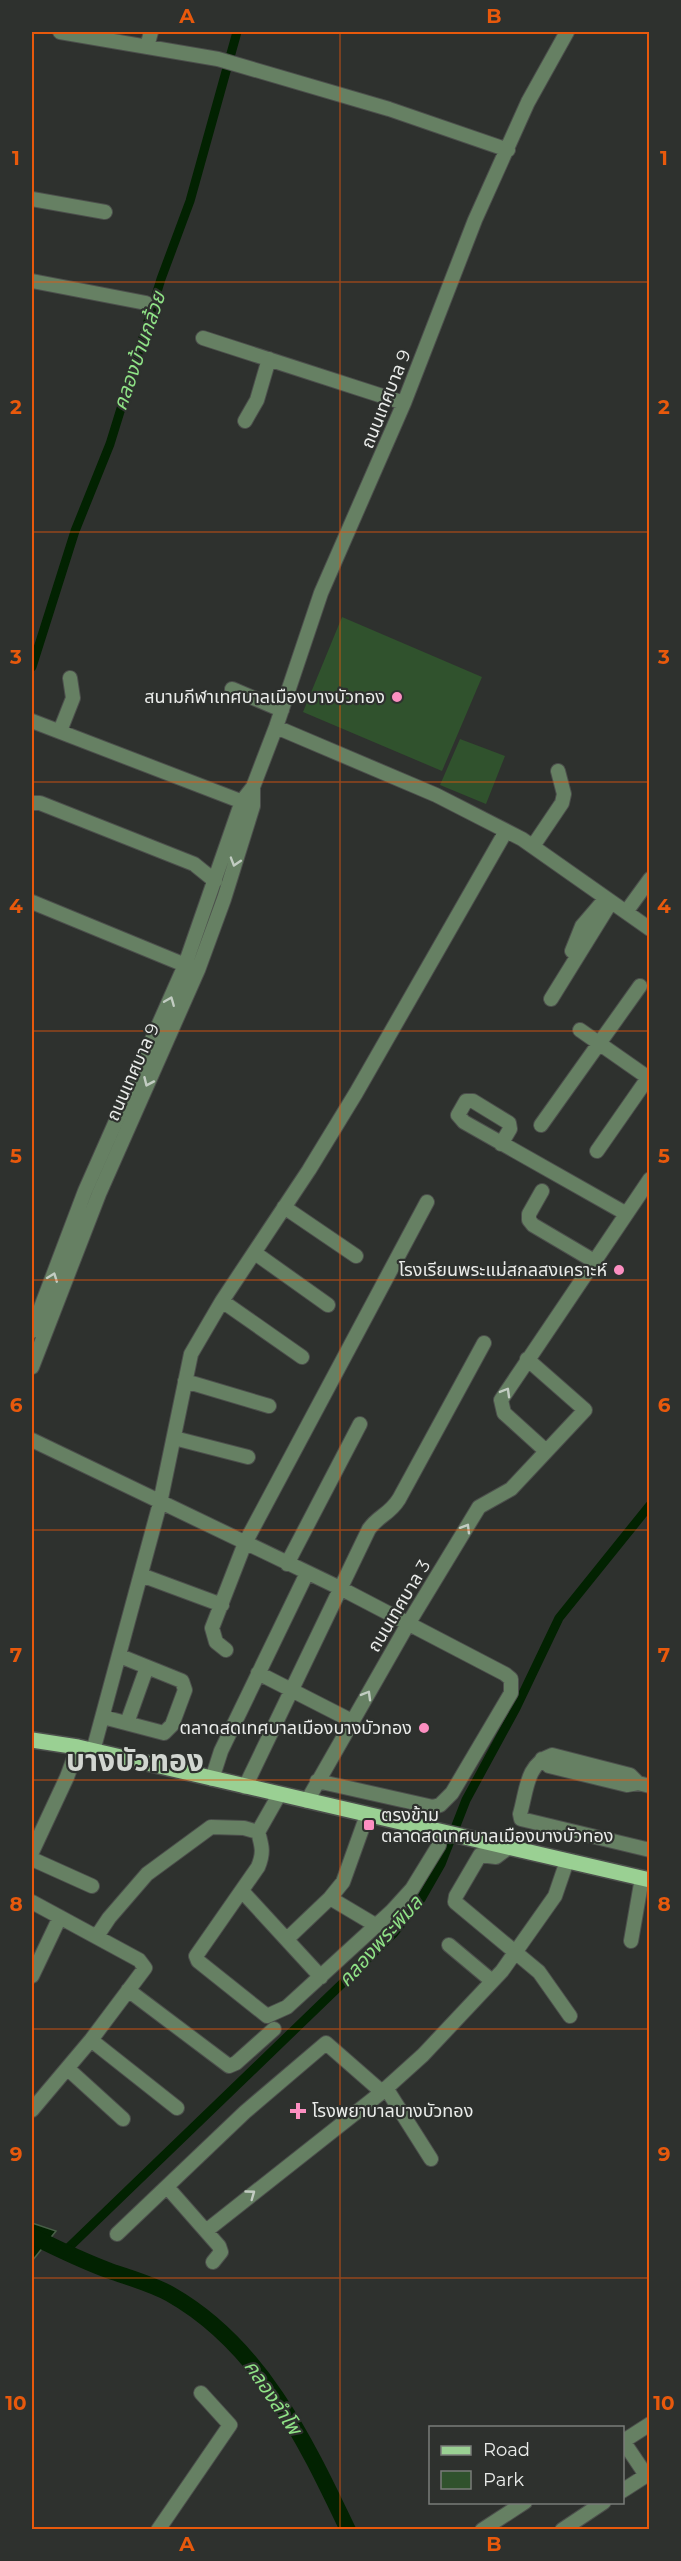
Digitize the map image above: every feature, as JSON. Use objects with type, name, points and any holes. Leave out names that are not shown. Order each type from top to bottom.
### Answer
[{"type":"main road","points":[[32,1740],[85,1749],[646,1879]]},
{"type":"street","points":[[60,32],[218,59],[389,109],[508,150]]},
{"type":"street","points":[[147,47],[151,32]]},
{"type":"street","name":"ถนนเทศบาล 9","points":[[32,1331],[86,1191],[185,965],[215,880],[276,727],[321,593],[404,403],[475,220],[528,102],[567,32]]},
{"type":"street","points":[[32,199],[105,212]]},
{"type":"street","points":[[32,281],[146,303]]},
{"type":"street","points":[[203,338],[404,403]]},
{"type":"street","points":[[245,421],[257,400],[269,359]]},
{"type":"street","points":[[60,731],[73,698],[70,678]]},
{"type":"street","points":[[232,688],[282,710]]},
{"type":"street","points":[[32,721],[247,804]]},
{"type":"street","points":[[276,727],[436,795],[506,831],[533,846],[650,929]]},
{"type":"street","points":[[533,846],[562,803],[564,794],[558,771]]},
{"type":"street","points":[[32,803],[40,803],[194,864],[215,880]]},
{"type":"street","name":"ถนนเทศบาล 9","points":[[32,1368],[99,1194],[198,970],[224,899],[247,804]]},
{"type":"street","points":[[32,1852],[67,1777],[103,1717],[160,1503],[191,1354],[222,1301],[356,1093],[506,831]]},
{"type":"street","points":[[626,912],[650,879]]},
{"type":"street","points":[[552,983],[571,954],[582,927],[608,900]]},
{"type":"street","points":[[551,999],[608,900]]},
{"type":"street","points":[[32,902],[185,965]]},
{"type":"street","points":[[541,1125],[640,986]]},
{"type":"street","points":[[580,1030],[649,1077],[597,1151]]},
{"type":"street","points":[[501,1144],[625,1213]]},
{"type":"street","points":[[546,1451],[504,1413],[501,1400],[526,1359],[650,1179]]},
{"type":"street","points":[[542,1191],[529,1214],[529,1220],[533,1225],[594,1261]]},
{"type":"street","points":[[226,1650],[216,1642],[212,1628],[245,1544],[427,1202]]},
{"type":"street","points":[[284,1207],[356,1256]]},
{"type":"street","points":[[255,1253],[328,1305]]},
{"type":"street","points":[[222,1301],[302,1358]]},
{"type":"street","points":[[245,1787],[369,1529],[378,1518],[393,1509],[483,1343]]},
{"type":"street","name":"ถนนเทศบาล 3","points":[[307,1801],[408,1624],[479,1508],[494,1497],[511,1489],[585,1410],[526,1359]]},
{"type":"street","points":[[185,1381],[269,1406]]},
{"type":"street","points":[[287,1564],[360,1424]]},
{"type":"street","points":[[174,1438],[248,1457]]},
{"type":"street","points":[[32,1440],[245,1544],[342,1588],[506,1674],[511,1680],[511,1693],[452,1793],[440,1806],[433,1807],[317,1781]]},
{"type":"street","points":[[212,1779],[221,1751],[307,1573]]},
{"type":"street","points":[[141,1575],[222,1605]]},
{"type":"street","points":[[103,1717],[159,1733],[169,1731],[185,1690],[184,1684],[120,1656]]},
{"type":"street","points":[[127,1723],[147,1667]]},
{"type":"street","points":[[258,1673],[352,1721]]},
{"type":"street","points":[[644,1785],[627,1785],[587,1769],[549,1766],[542,1759],[532,1770],[521,1819],[650,1850]]},
{"type":"street","points":[[279,1795],[258,1832],[263,1847],[262,1857],[242,1891],[196,1953],[198,1962],[267,2016],[287,2007],[377,1926],[412,1889],[439,1845]]},
{"type":"street","points":[[287,1939],[330,1898],[349,1870],[367,1815]]},
{"type":"street","points":[[97,1936],[109,1918],[147,1874],[211,1827],[244,1828],[258,1832]]},
{"type":"street","points":[[508,1848],[496,1857],[480,1854],[456,1896],[455,1902],[539,1972],[570,2016]]},
{"type":"street","points":[[32,1859],[92,1886]]},
{"type":"street","points":[[206,2231],[384,2090],[423,2055],[516,1952],[555,1896],[567,1861]]},
{"type":"street","points":[[630,1941],[646,1879]]},
{"type":"street","points":[[242,1891],[321,1977]]},
{"type":"street","points":[[330,1898],[377,1926]]},
{"type":"street","points":[[32,1902],[143,1963],[144,1969],[68,2069],[32,2110]]},
{"type":"street","points":[[32,1976],[60,1917]]},
{"type":"street","points":[[449,1945],[492,1981]]},
{"type":"street","points":[[128,1990],[229,2066],[236,2063],[274,2029]]},
{"type":"street","points":[[91,2040],[177,2108]]},
{"type":"street","points":[[117,2234],[168,2188],[245,2112],[326,2043],[384,2090],[431,2159]]},
{"type":"street","points":[[68,2069],[123,2120]]},
{"type":"street","points":[[168,2188],[221,2250],[213,2262]]},
{"type":"street","points":[[158,2529],[230,2425],[201,2393]]},
{"type":"street","points":[[624,2440],[650,2424]]},
{"type":"street","points":[[624,2442],[648,2474],[624,2490]]},
{"type":"street","points":[[482,2529],[522,2504]]},
{"type":"street","points":[[562,2529],[601,2504]]},
{"type":"green space","points":[[342,617],[482,677],[442,771],[303,712]]},
{"type":"green space","points":[[460,739],[505,756],[486,804],[440,785]]},
{"type":"shaded area","points":[[32,2223],[56,2231],[32,2261]]},
{"type":"waterway","name":"คลองบ้านกล้วย","points":[[32,667],[75,531],[110,444],[161,279],[190,201],[237,32]]},
{"type":"waterway","name":"คลองพระพิมล","points":[[64,2252],[394,1933],[421,1899],[441,1864],[466,1800],[516,1708],[559,1618],[650,1505]]},
{"type":"waterway","name":"คลองลำโพ","points":[[32,2236],[90,2263],[170,2294],[202,2315],[230,2340],[255,2367],[297,2429],[348,2530]]},
{"type":"place","name":"สนามกีฬาเทศบาลเมืองบางบัวทอง","points":[[397,697]]},
{"type":"place","name":"โรงเรียนพระแม่สกลสงเคราะห์","points":[[619,1270]]},
{"type":"place","name":"ตลาดสดเทศบาลเมืองบางบัวทอง","points":[[424,1728]]},
{"type":"place","name":"ตรงข้าม ตลาดสดเทศบาลเมืองบางบัวทอง","points":[[369,1825]]},
{"type":"place","name":"โรงพยาบาลบางบัวทอง","points":[[298,2111]]},
{"type":"district","name":"บางบัวทอง","points":[[135,1760]]}]
